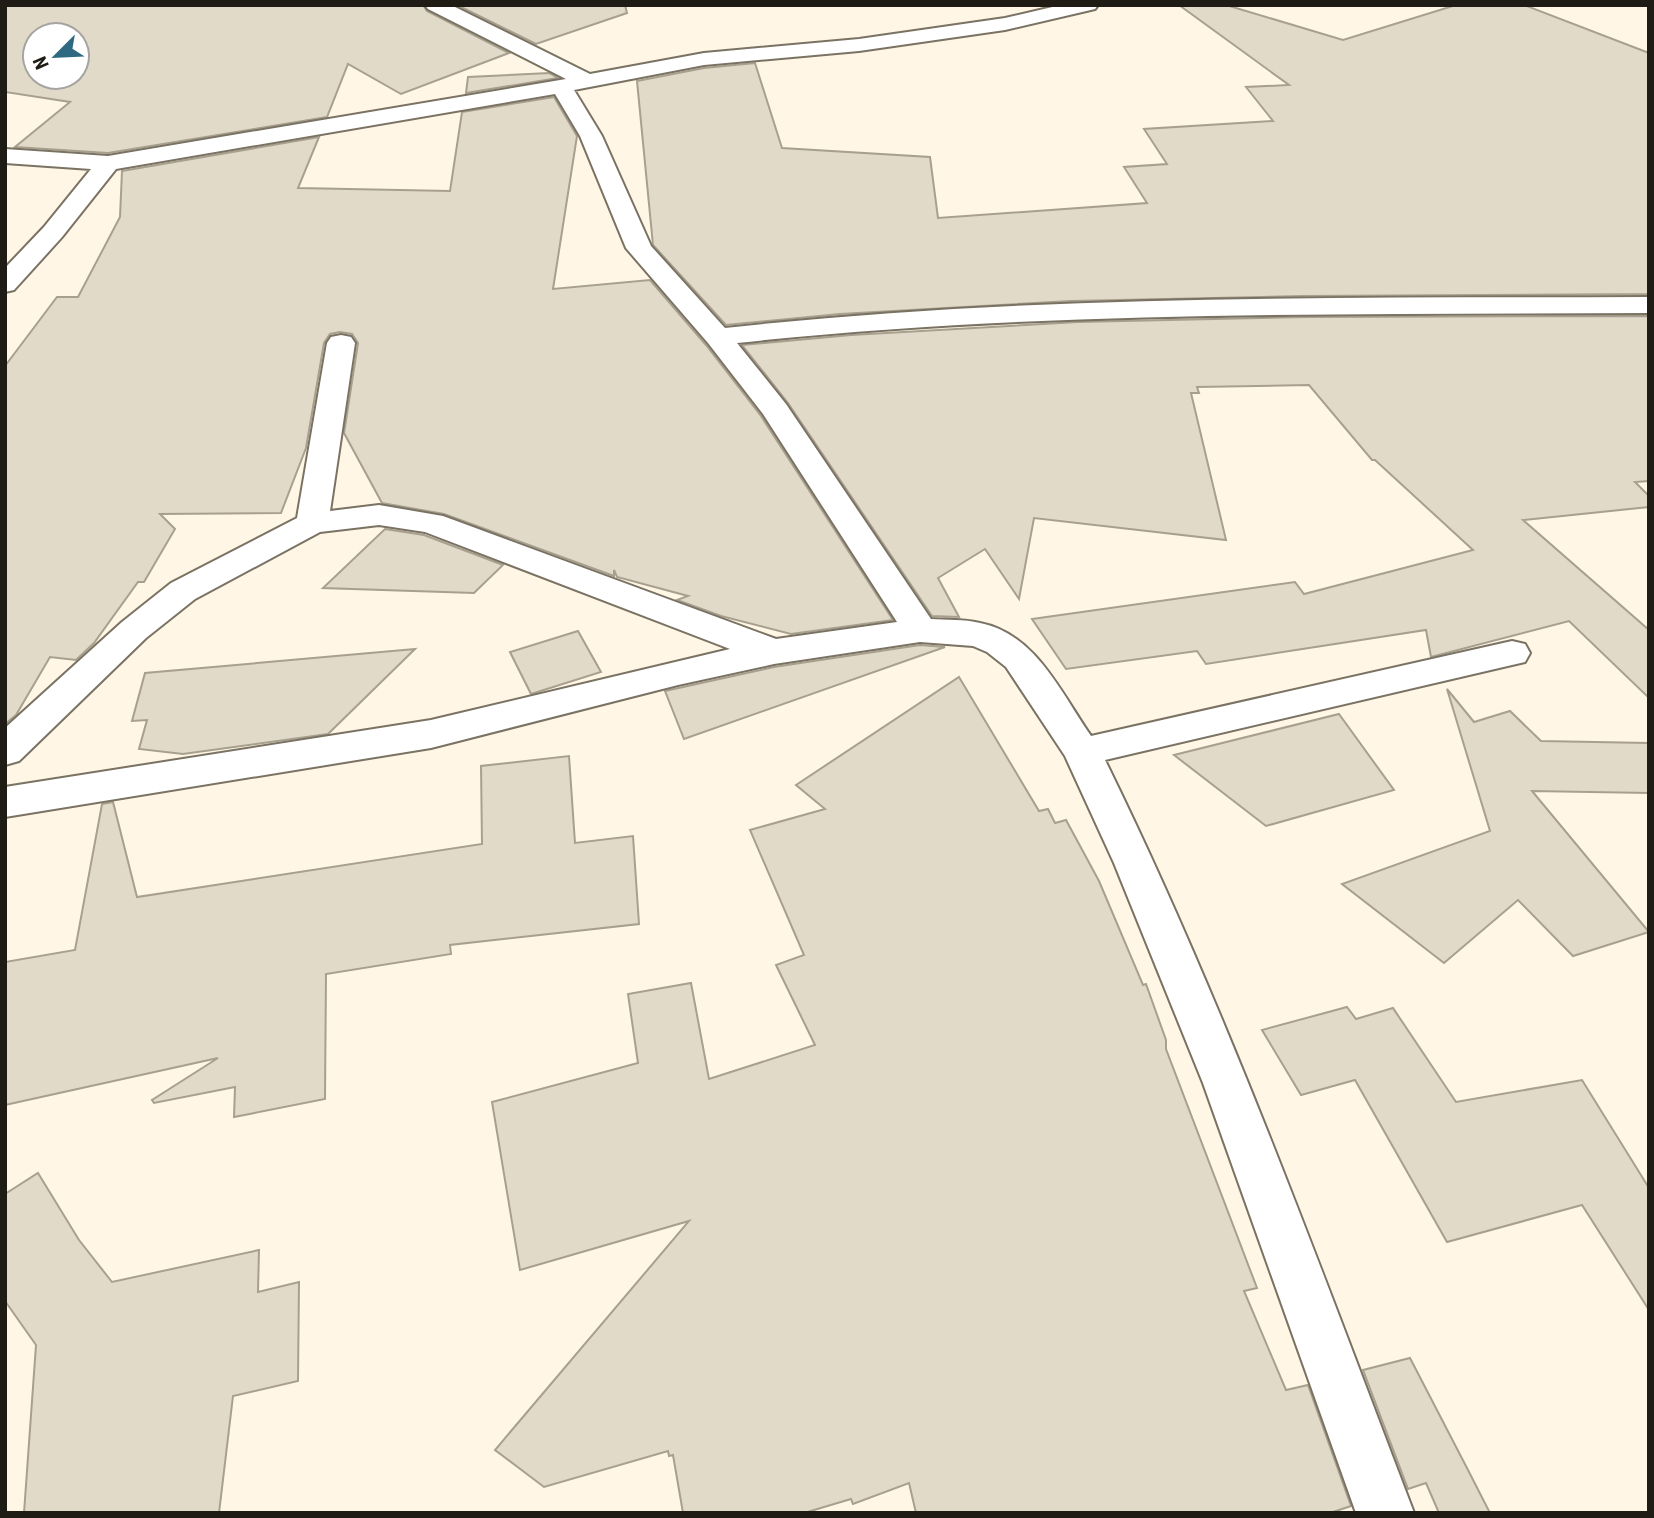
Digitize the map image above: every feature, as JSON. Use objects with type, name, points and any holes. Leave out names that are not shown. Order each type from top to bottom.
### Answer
[{"type":"street","points":[[435,5],[574,84],[591,135],[639,248],[718,337],[775,410],[920,630]]},
{"type":"street","points":[[5,156],[108,163],[731,55],[859,45],[1005,24],[1088,5]]},
{"type":"street","points":[[964,11],[1005,24]]},
{"type":"street","points":[[5,284],[53,232],[108,163]]},
{"type":"street","points":[[718,337],[870,319],[989,312],[1239,305],[1649,304]]},
{"type":"street","points":[[312,523],[341,343]]},
{"type":"street","points":[[5,751],[134,630],[183,591],[312,523],[379,515],[431,523],[774,652]]},
{"type":"street","points":[[5,802],[431,734],[678,672],[774,652],[920,630],[978,634],[1000,643],[1019,658],[1082,752],[1135,863],[1226,1083],[1385,1513]]},
{"type":"street","points":[[1082,752],[1512,653]]},
{"type":"building","points":[[5,5],[423,5],[427,11],[509,53],[401,94],[348,64],[327,117],[108,153],[15,147],[70,102],[5,92]]},
{"type":"building","points":[[457,5],[625,5],[627,13],[536,44]]},
{"type":"building","points":[[1179,5],[1226,5],[1343,40],[1456,5],[1524,5],[1649,53],[1649,294],[1302,296],[1071,301],[840,314],[726,325],[653,245],[637,81],[704,68],[755,63],[782,148],[930,157],[938,218],[1147,203],[1124,167],[1167,164],[1144,129],[1273,121],[1246,87],[1289,85]]},
{"type":"building","points":[[549,73],[558,78],[466,93],[468,77]]},
{"type":"building","points":[[554,97],[577,136],[553,289],[650,280],[706,345],[761,416],[893,620],[791,634],[721,616],[677,600],[688,596],[617,577],[614,570],[614,576],[444,514],[382,503],[344,433],[358,343],[352,334],[340,332],[330,334],[324,343],[306,448],[281,513],[160,514],[175,529],[144,582],[138,582],[94,643],[76,660],[50,657],[16,715],[5,724],[5,366],[57,297],[78,297],[120,217],[122,171],[319,137],[298,188],[450,191],[462,112]]},
{"type":"building","points":[[1649,316],[1649,481],[1635,482],[1649,496],[1649,507],[1523,520],[1649,630],[1649,698],[1569,621],[1431,657],[1426,630],[1206,664],[1197,651],[1066,669],[1032,619],[1295,582],[1304,594],[1473,550],[1372,460],[1309,385],[1197,387],[1199,393],[1191,393],[1226,540],[1034,518],[1019,599],[985,549],[938,578],[959,617],[932,616],[788,403],[742,345],[851,335],[1078,322],[1306,317]]},
{"type":"building","points":[[385,529],[424,535],[503,565],[474,593],[323,588]]},
{"type":"building","points":[[578,631],[601,672],[531,694],[510,652]]},
{"type":"building","points":[[920,645],[945,647],[684,739],[665,691],[774,667]]},
{"type":"building","points":[[415,649],[328,734],[183,754],[139,749],[147,720],[132,721],[145,673]]},
{"type":"building","points":[[959,677],[1039,811],[1048,809],[1055,823],[1066,820],[1099,881],[1143,985],[1146,984],[1166,1040],[1166,1049],[1257,1288],[1244,1291],[1286,1390],[1308,1385],[1351,1506],[1330,1513],[916,1513],[909,1483],[853,1504],[851,1499],[804,1513],[683,1513],[673,1455],[669,1456],[668,1451],[544,1487],[495,1450],[689,1221],[520,1270],[492,1102],[638,1063],[628,994],[691,983],[709,1079],[815,1045],[776,965],[804,955],[750,830],[825,809],[796,785]]},
{"type":"building","points":[[1447,689],[1474,722],[1510,711],[1541,741],[1649,743],[1649,793],[1532,791],[1649,932],[1573,956],[1518,900],[1444,963],[1342,884],[1490,831]]},
{"type":"building","points":[[1339,714],[1394,790],[1266,826],[1174,755]]},
{"type":"building","points":[[569,756],[575,843],[633,836],[639,924],[450,945],[451,954],[326,974],[325,1099],[234,1117],[235,1087],[154,1103],[152,1100],[218,1058],[5,1105],[5,962],[75,950],[102,804],[113,802],[137,897],[482,844],[481,766]]},
{"type":"building","points":[[1347,1007],[1356,1019],[1393,1008],[1456,1102],[1582,1080],[1649,1188],[1649,1310],[1582,1205],[1447,1242],[1355,1080],[1301,1095],[1262,1030]]},
{"type":"building","points":[[38,1173],[79,1240],[112,1282],[259,1250],[258,1292],[299,1282],[298,1381],[233,1396],[219,1513],[24,1513],[36,1345],[5,1301],[5,1194]]},
{"type":"building","points":[[1410,1358],[1490,1513],[1439,1513],[1426,1483],[1408,1489],[1363,1370]]}]
